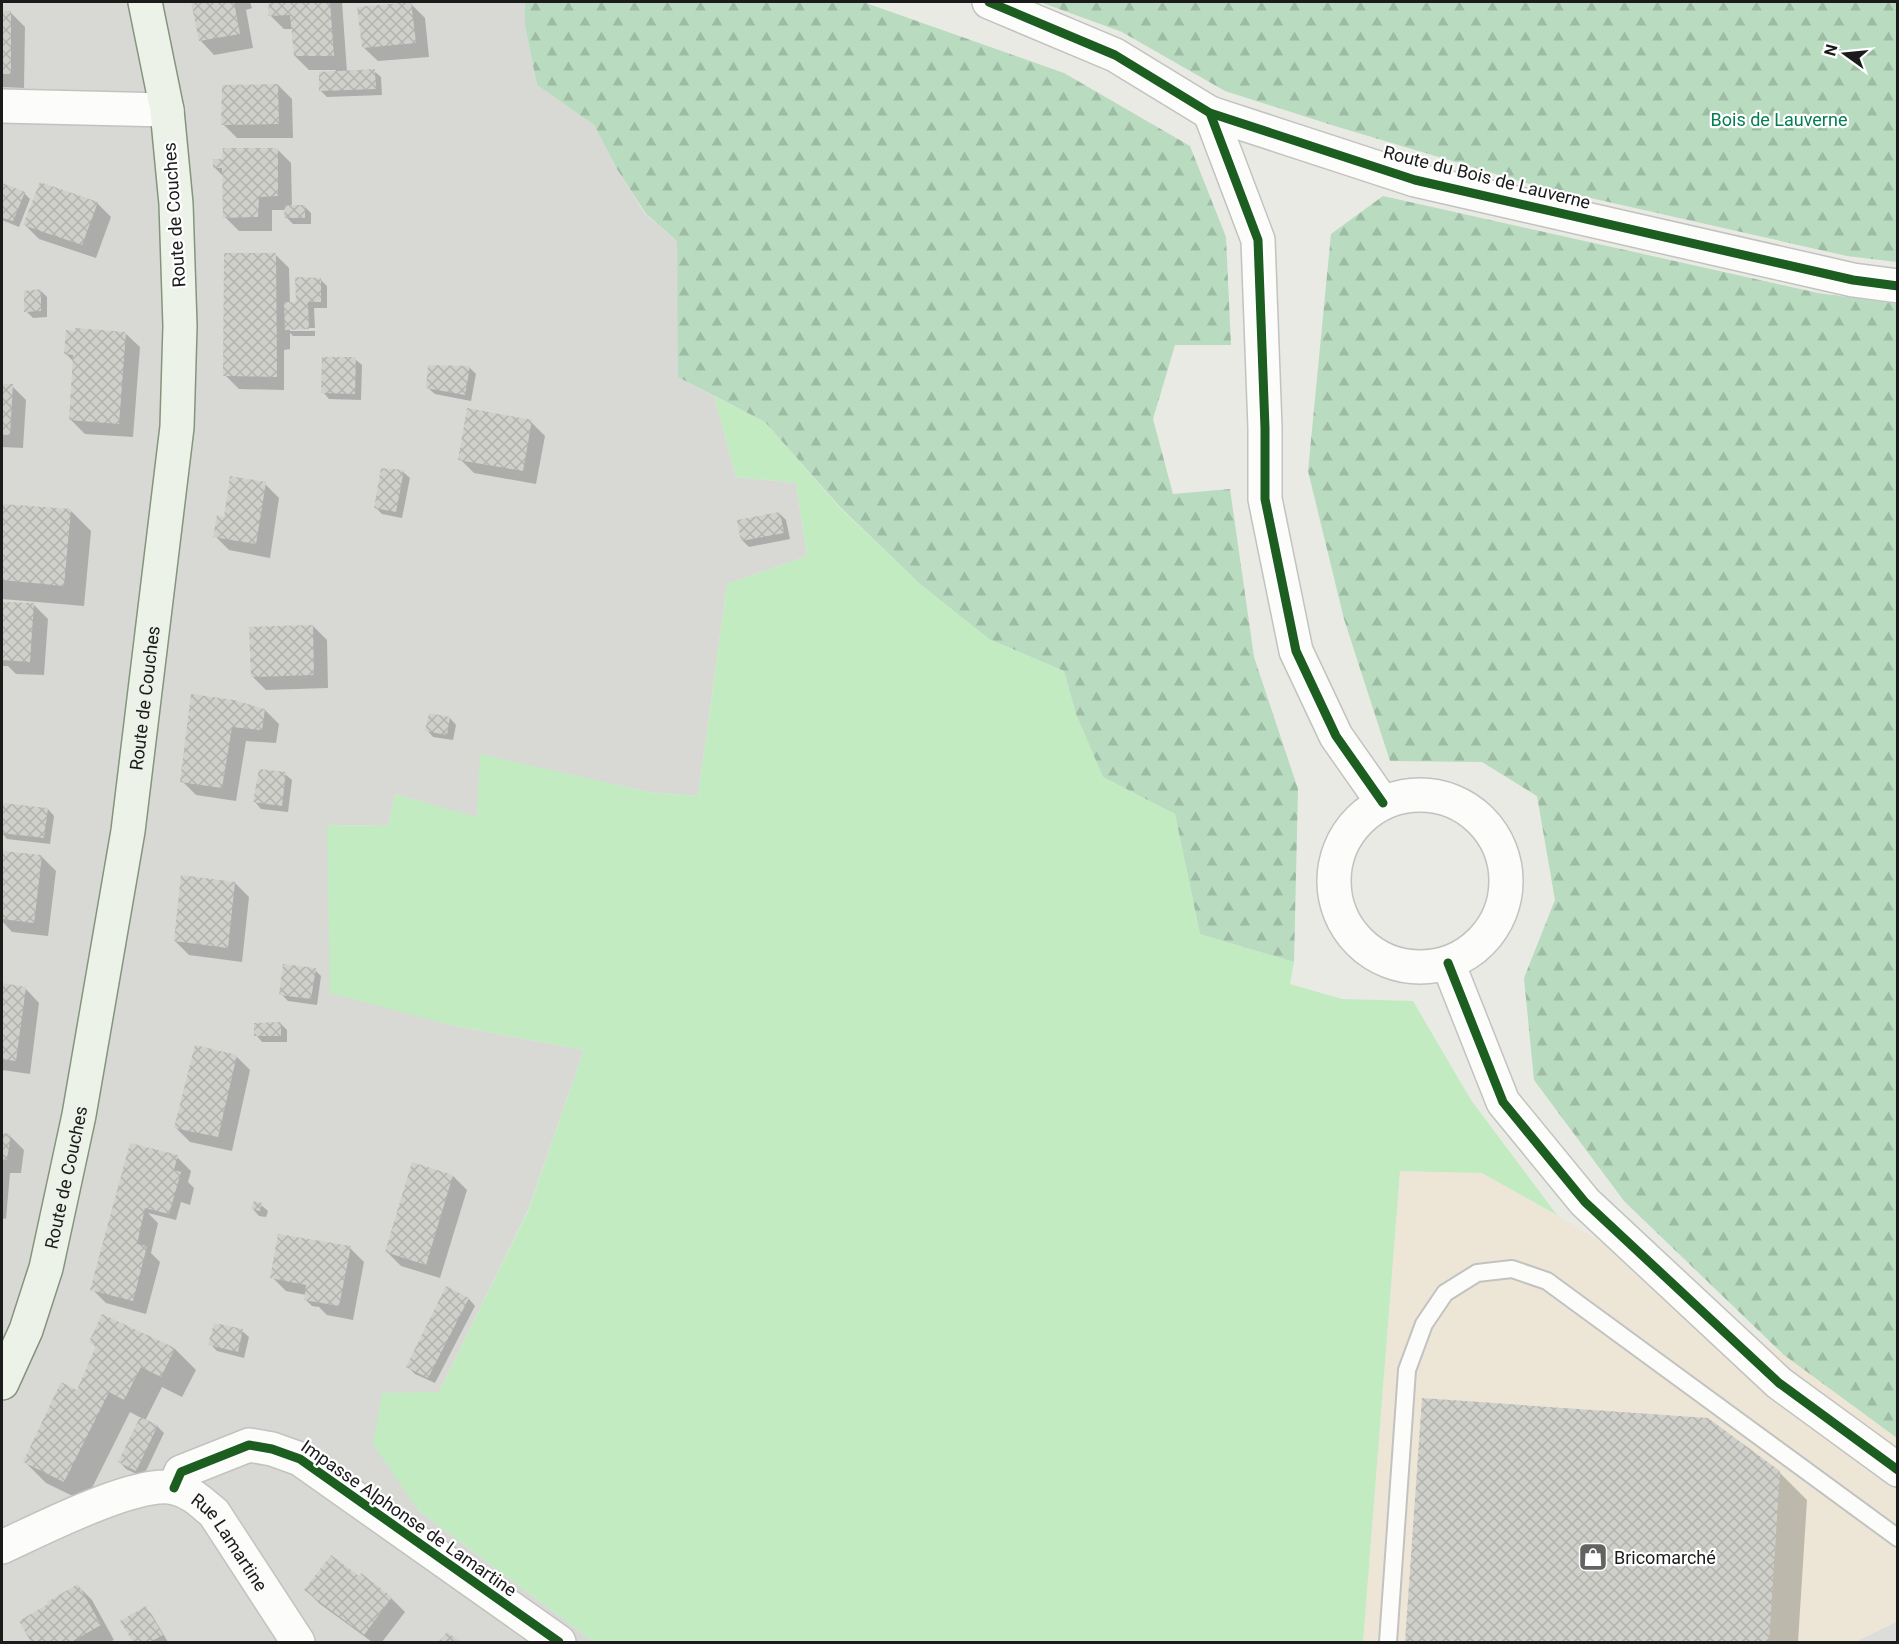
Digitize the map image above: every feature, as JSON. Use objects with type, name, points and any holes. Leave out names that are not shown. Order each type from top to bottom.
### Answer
[{"type":"main road","name":"Route de Couches","points":[[2,1383],[26,1330],[46,1268],[79,1115],[128,831],[177,427],[180,326],[176,204],[166,110],[145,2]]},
{"type":"street","name":"Route du Bois de Lauverne","points":[[989,2],[1115,55],[1210,114],[1415,180],[1853,280],[1898,286]]},
{"type":"street","points":[[2,106],[166,110]]},
{"type":"street","points":[[1210,114],[1258,240],[1265,428],[1265,498],[1296,651],[1336,736],[1383,803]]},
{"type":"street","points":[[1415,794],[1444,798],[1472,811],[1492,833],[1504,861],[1506,891],[1497,920],[1479,944],[1448,963],[1425,968],[1397,964],[1370,952],[1351,934],[1338,911],[1333,885],[1336,859],[1346,835],[1363,815],[1383,803],[1415,794]]},
{"type":"street","points":[[1448,963],[1503,1102],[1585,1202],[1779,1383],[1898,1470]]},
{"type":"street","name":"Impasse Alphonse de Lamartine","points":[[174,1488],[181,1472],[249,1445],[272,1449],[300,1459],[559,1642]]},
{"type":"street","name":"Rue Lamartine","points":[[2,1547],[110,1500],[146,1488],[174,1488],[197,1498],[214,1513],[298,1642]]},
{"type":"lane","points":[[1388,1642],[1407,1370],[1424,1324],[1445,1293],[1477,1273],[1512,1269],[1547,1281],[1898,1538]]},
{"type":"shaded area","points":[[2,2],[525,2],[525,26],[537,85],[594,125],[617,169],[645,214],[677,241],[679,377],[714,396],[736,477],[796,483],[807,556],[727,584],[698,796],[649,792],[481,755],[477,818],[395,794],[388,826],[328,825],[450,1025],[584,1050],[528,1210],[439,1392],[382,1394],[418,1510],[594,1642],[2,1642]]},
{"type":"shaded area","points":[[1400,1170],[1482,1173],[1557,1215],[1784,1355],[1897,1438],[1897,1642],[1363,1642]]},
{"type":"shaded area","points":[[1897,1622],[1897,1642],[1855,1642]]},
{"type":"green space","points":[[525,2],[863,2],[1064,73],[1190,146],[1226,237],[1231,345],[1175,345],[1153,419],[1173,494],[1230,489],[1254,657],[1298,789],[1294,962],[1200,934],[1175,814],[1103,777],[1076,714],[1064,671],[989,639],[920,584],[840,507],[765,422],[678,377],[677,241],[646,214],[617,169],[594,125],[537,85],[525,26]]},
{"type":"green space","name":"Bois de Lauverne","points":[[1040,2],[1897,2],[1897,262],[1847,256],[1533,185],[1338,127],[1225,91],[1122,32]]},
{"type":"green space","points":[[1383,196],[1818,293],[1897,304],[1897,1438],[1784,1355],[1624,1201],[1534,1080],[1524,978],[1555,900],[1537,796],[1482,762],[1390,761],[1344,619],[1308,471],[1331,234]]},
{"type":"green space","points":[[714,396],[765,422],[839,507],[920,584],[989,639],[1064,671],[1076,714],[1103,777],[1175,814],[1200,934],[1294,962],[1290,984],[1342,999],[1413,1001],[1471,1100],[1557,1215],[1482,1173],[1400,1171],[1363,1642],[594,1642],[418,1510],[373,1444],[382,1393],[439,1392],[528,1211],[584,1050],[450,1025],[330,993],[327,825],[388,826],[395,794],[477,817],[480,754],[649,792],[698,796],[727,584],[807,556],[796,483],[736,477]]},
{"type":"building","points":[[191,2],[234,2],[240,34],[199,41]]},
{"type":"building","points":[[269,2],[330,2],[334,56],[294,56],[290,15],[268,16]]},
{"type":"building","points":[[411,2],[416,43],[362,48],[357,7]]},
{"type":"building","points":[[2,11],[11,11],[11,74],[2,74]]},
{"type":"building","points":[[375,69],[376,89],[319,91],[319,72]]},
{"type":"building","points":[[278,84],[279,124],[221,125],[222,85]]},
{"type":"building","points":[[223,148],[278,148],[278,196],[259,197],[258,217],[223,218],[222,168],[213,168],[213,159],[222,159]]},
{"type":"building","points":[[40,182],[98,202],[82,245],[23,225]]},
{"type":"building","points":[[2,183],[25,192],[13,221],[2,218]]},
{"type":"building","points":[[285,205],[305,205],[305,218],[284,218]]},
{"type":"building","points":[[224,253],[276,253],[277,377],[223,376]]},
{"type":"building","points":[[295,277],[321,278],[321,302],[308,302],[309,329],[285,330],[284,302],[296,302]]},
{"type":"building","points":[[41,289],[41,311],[24,312],[24,291]]},
{"type":"building","points":[[75,328],[126,332],[119,424],[69,420],[73,355],[64,354],[66,330],[75,331]]},
{"type":"building","points":[[322,357],[356,357],[355,394],[321,393]]},
{"type":"building","points":[[428,365],[470,366],[465,395],[426,388]]},
{"type":"building","points":[[2,384],[13,384],[10,435],[2,435]]},
{"type":"building","points":[[467,408],[532,420],[523,471],[458,460]]},
{"type":"building","points":[[381,468],[404,470],[396,512],[374,508]]},
{"type":"building","points":[[230,476],[266,482],[256,544],[213,537],[217,515],[224,517]]},
{"type":"building","points":[[2,504],[71,509],[64,586],[2,580]]},
{"type":"building","points":[[780,512],[784,533],[741,541],[737,520]]},
{"type":"building","points":[[2,602],[34,603],[30,662],[2,660]]},
{"type":"building","points":[[313,625],[314,675],[251,677],[249,627]]},
{"type":"building","points":[[191,694],[234,700],[265,709],[262,730],[232,727],[222,788],[180,782]]},
{"type":"building","points":[[429,713],[450,717],[447,735],[425,731]]},
{"type":"building","points":[[259,769],[286,772],[282,806],[253,802]]},
{"type":"building","points":[[2,803],[48,808],[44,838],[2,833]]},
{"type":"building","points":[[3,851],[42,855],[34,923],[2,919]]},
{"type":"building","points":[[181,875],[235,882],[228,948],[174,941]]},
{"type":"building","points":[[283,964],[316,968],[311,999],[279,995]]},
{"type":"building","points":[[2,983],[26,987],[16,1061],[2,1059]]},
{"type":"building","points":[[281,1022],[281,1036],[254,1036],[254,1023]]},
{"type":"building","points":[[195,1045],[237,1055],[218,1137],[174,1128]]},
{"type":"building","points":[[2,1133],[11,1134],[7,1160],[2,1160]]},
{"type":"building","points":[[130,1143],[178,1155],[174,1170],[181,1172],[169,1214],[145,1208],[137,1244],[147,1246],[133,1301],[90,1290]]},
{"type":"building","points":[[412,1162],[453,1175],[426,1265],[385,1252]]},
{"type":"building","points":[[254,1201],[262,1203],[260,1211],[251,1209]]},
{"type":"building","points":[[278,1234],[351,1246],[339,1306],[304,1300],[306,1285],[270,1278]]},
{"type":"building","points":[[446,1286],[469,1298],[428,1378],[406,1367]]},
{"type":"building","points":[[102,1314],[175,1348],[161,1377],[141,1367],[124,1400],[109,1392],[64,1482],[23,1462],[61,1382],[77,1390],[96,1346],[89,1342]]},
{"type":"building","points":[[214,1323],[243,1329],[238,1352],[208,1345]]},
{"type":"building","name":"Bricomarché","points":[[1422,1398],[1708,1418],[1780,1471],[1769,1642],[1405,1642]]},
{"type":"building","points":[[140,1417],[158,1425],[136,1471],[118,1462]]},
{"type":"building","points":[[331,1555],[359,1576],[361,1573],[392,1597],[364,1635],[304,1590]]},
{"type":"building","points":[[78,1584],[101,1625],[71,1642],[31,1642],[19,1621]]},
{"type":"building","points":[[146,1606],[163,1635],[150,1642],[133,1642],[120,1621]]},
{"type":"building","points":[[447,1632],[461,1642],[438,1642]]},
{"type":"cycle path","points":[[989,2],[1115,55],[1210,113],[1415,180],[1853,280],[1898,286]]},
{"type":"cycle path","points":[[1210,113],[1258,240],[1265,428],[1265,499],[1296,651],[1336,736],[1383,803]]},
{"type":"cycle path","points":[[1448,963],[1503,1102],[1585,1202],[1779,1383],[1898,1470]]},
{"type":"cycle path","points":[[174,1488],[181,1472],[249,1445],[272,1449],[300,1459],[559,1642]]},
{"type":"place","name":"Bricomarché","points":[[1593,1557]]}]
